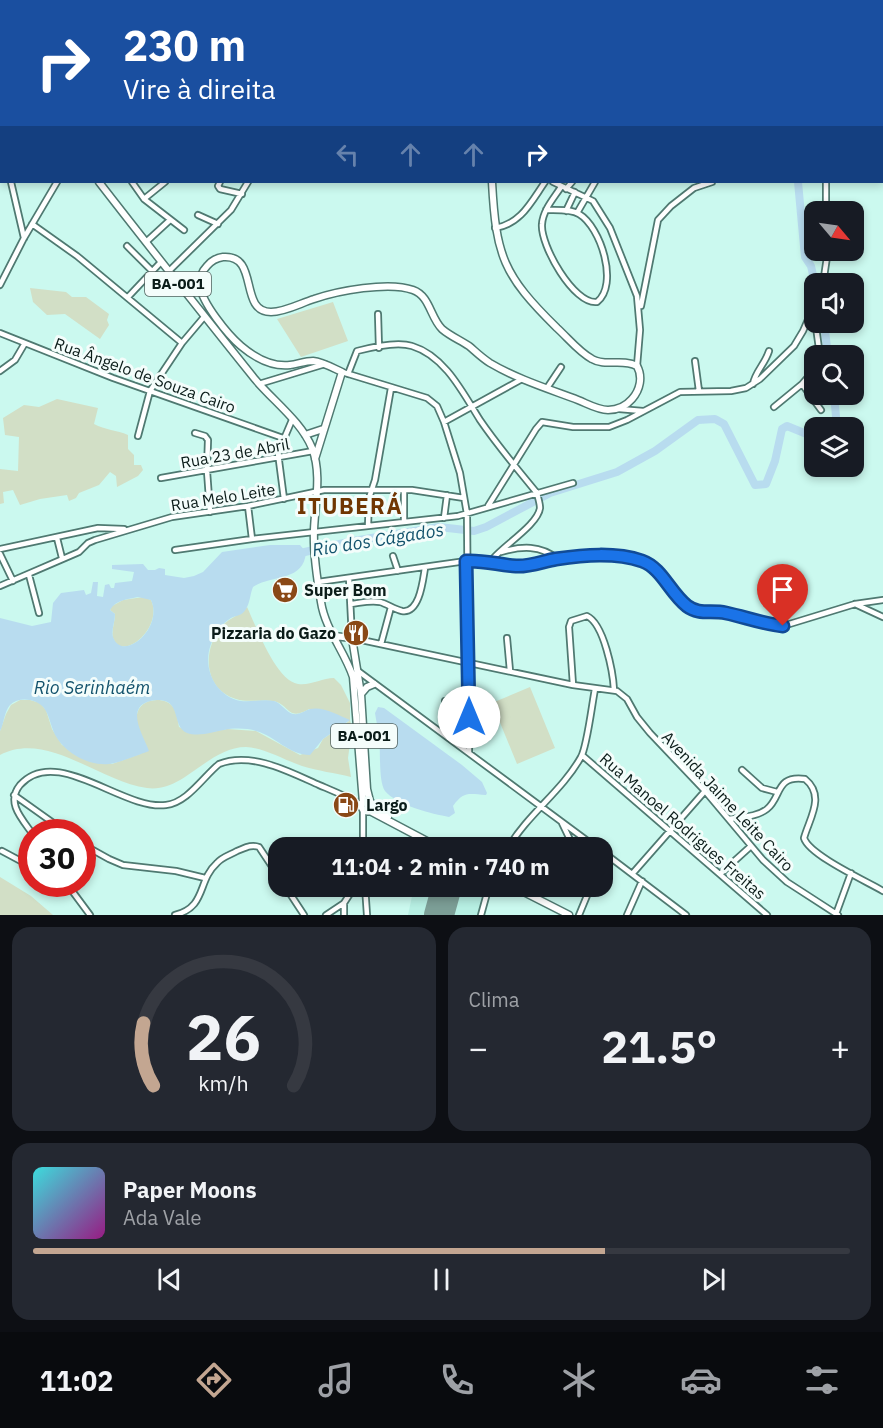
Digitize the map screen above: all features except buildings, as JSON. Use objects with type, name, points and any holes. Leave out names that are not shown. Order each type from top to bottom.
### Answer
[{"type":"main road","name":"BA-001","points":[[100,183],[204,317],[305,435],[313,451],[317,491],[314,534],[318,582],[324,615],[353,677],[366,806]]},
{"type":"main road","points":[[315,459],[323,429],[345,373],[325,364],[311,361],[288,365],[276,364],[262,360],[241,346],[228,332],[202,295],[201,277],[208,264],[214,260],[225,257],[240,262],[246,271],[253,300],[260,309],[269,312],[348,290],[394,288],[415,291],[425,299],[442,329],[492,364],[522,379],[603,410],[618,409],[630,402],[638,390],[641,374],[637,366],[625,362],[601,362],[591,358],[525,294],[507,269],[498,246],[492,183]]},
{"type":"main road","points":[[305,435],[323,429]]},
{"type":"main road","points":[[334,636],[352,638]]},
{"type":"main road","name":"BA-001","points":[[352,638],[361,694],[366,806]]},
{"type":"main road","points":[[361,694],[367,687],[374,684]]},
{"type":"main road","points":[[366,806],[420,837]]},
{"type":"main road","points":[[534,897],[569,915]]},
{"type":"street","points":[[11,183],[24,238]]},
{"type":"street","points":[[0,285],[56,183]]},
{"type":"street","points":[[133,183],[144,199],[184,230]]},
{"type":"street","points":[[144,199],[164,183]]},
{"type":"street","points":[[220,183],[220,189],[242,194]]},
{"type":"street","points":[[168,272],[231,210],[248,183]]},
{"type":"street","points":[[495,228],[508,225],[519,218],[544,183]]},
{"type":"street","points":[[555,183],[586,196],[596,205],[610,228],[631,279],[640,312]]},
{"type":"street","points":[[546,210],[577,213],[584,218],[594,232],[606,260],[606,289],[600,301],[594,303],[584,300],[572,287],[548,248],[542,228],[546,210],[571,183]]},
{"type":"street","points":[[577,213],[594,183]]},
{"type":"street","points":[[637,366],[640,312],[658,220],[671,206],[704,183]]},
{"type":"street","points":[[826,183],[826,201]]},
{"type":"street","points":[[566,211],[575,192]]},
{"type":"street","points":[[198,215],[218,224]]},
{"type":"street","points":[[146,243],[170,220]]},
{"type":"street","points":[[32,224],[77,256],[183,343]]},
{"type":"street","points":[[128,246],[152,272]]},
{"type":"street","points":[[128,297],[161,262]]},
{"type":"street","points":[[378,314],[379,348]]},
{"type":"street","points":[[138,436],[150,391],[204,317]]},
{"type":"street","points":[[488,506],[542,422],[573,428],[600,428],[615,425],[674,394],[687,391],[731,392],[753,384],[786,355],[799,339],[804,328]]},
{"type":"street","points":[[0,342],[2,334]]},
{"type":"street","name":"Rua Ângelo de Souza Cairo","points":[[2,334],[150,391],[283,438]]},
{"type":"street","points":[[0,371],[15,360],[25,343]]},
{"type":"street","points":[[469,752],[467,514],[460,472],[444,422],[431,400],[345,373],[356,352],[409,345],[442,366],[463,390],[480,420],[537,494],[539,511],[526,529],[491,561]]},
{"type":"street","points":[[753,384],[754,378],[766,362],[769,351]]},
{"type":"street","points":[[695,362],[699,391]]},
{"type":"street","points":[[259,384],[325,364]]},
{"type":"street","points":[[547,388],[561,367]]},
{"type":"street","points":[[444,422],[522,379]]},
{"type":"street","points":[[774,407],[804,382]]},
{"type":"street","points":[[802,384],[821,410]]},
{"type":"street","points":[[368,526],[369,502],[391,388]]},
{"type":"street","points":[[618,409],[643,411]]},
{"type":"street","points":[[284,499],[277,458],[292,420]]},
{"type":"street","points":[[195,433],[208,440],[207,471],[210,512]]},
{"type":"street","name":"Rua 23 de Abril","points":[[161,478],[313,451]]},
{"type":"street","points":[[175,550],[252,539],[444,518],[467,514],[573,483]]},
{"type":"street","name":"Rua Melo Leite","points":[[0,586],[79,552],[91,542],[172,517],[248,506],[317,491],[341,489],[425,491],[464,498]]},
{"type":"street","points":[[404,490],[405,521]]},
{"type":"street","points":[[444,518],[447,495]]},
{"type":"street","points":[[248,506],[252,539]]},
{"type":"street","points":[[13,581],[0,551],[98,528],[126,530]]},
{"type":"street","points":[[57,538],[62,558]]},
{"type":"street","points":[[496,554],[535,548],[558,559]]},
{"type":"street","points":[[318,582],[425,568],[466,558],[518,566],[558,559],[612,555],[645,562],[654,568],[682,602],[701,613],[723,612],[768,625],[783,626],[855,604],[883,600]]},
{"type":"street","points":[[393,556],[398,571]]},
{"type":"street","points":[[351,604],[376,602],[406,611],[413,607],[418,597],[425,568]]},
{"type":"street","points":[[28,575],[39,613]]},
{"type":"street","points":[[349,578],[352,638],[573,685],[614,690],[603,642],[595,622],[587,616],[571,621],[569,627],[573,685]]},
{"type":"street","points":[[855,604],[883,617]]},
{"type":"street","points":[[381,644],[391,607]]},
{"type":"street","points":[[507,638],[510,671]]},
{"type":"street","points":[[357,670],[582,837]]},
{"type":"street","points":[[516,837],[583,756],[595,689]]},
{"type":"street","name":"Avenida Jaime Leite Cairo","points":[[614,690],[627,699],[643,726],[705,791],[751,846],[787,882],[837,914]]},
{"type":"street","points":[[445,701],[469,700]]},
{"type":"street","name":"Rua Manoel Rodrigues Freitas","points":[[583,756],[767,915]]},
{"type":"street","points":[[22,819],[17,811],[14,795],[33,774],[40,772],[55,772],[154,805],[169,805],[186,795],[219,764],[227,760],[238,760],[273,766],[366,806],[364,837]]},
{"type":"street","points":[[742,770],[762,788],[777,792]]},
{"type":"street","points":[[729,819],[763,812],[771,805],[781,785],[791,780],[800,778],[809,782],[814,793],[815,811],[805,834],[805,841],[819,854],[883,891]]},
{"type":"street","points":[[633,873],[705,791]]},
{"type":"street","points":[[14,795],[48,819]]},
{"type":"street","points":[[561,821],[569,837]]},
{"type":"street","points":[[175,915],[188,911],[192,907],[200,896],[205,878],[217,862],[254,845],[261,850],[268,860]]},
{"type":"street","points":[[720,874],[751,846]]},
{"type":"street","points":[[2,851],[18,860]]},
{"type":"street","points":[[96,852],[123,865],[176,871],[205,878]]},
{"type":"street","points":[[613,859],[686,915]]},
{"type":"street","points":[[837,914],[851,873]]},
{"type":"street","points":[[627,915],[642,881]]},
{"type":"street","points":[[77,897],[90,915]]},
{"type":"street","points":[[292,897],[304,915]]},
{"type":"street","points":[[326,915],[344,903],[348,897]]},
{"type":"street","points":[[366,897],[367,915]]},
{"type":"street","points":[[481,915],[486,897]]},
{"type":"street","points":[[579,915],[586,897]]},
{"type":"street","points":[[344,903],[344,915]]},
{"type":"shaded area","points":[[30,288],[66,292],[72,297],[86,297],[109,314],[107,320],[109,325],[100,339],[65,314],[47,315],[33,302]]},
{"type":"shaded area","points":[[333,302],[348,341],[301,357],[277,319]]},
{"type":"shaded area","points":[[57,399],[98,408],[94,424],[128,435],[128,449],[134,455],[134,465],[141,465],[143,470],[138,476],[117,487],[116,476],[110,472],[99,485],[79,493],[76,498],[69,501],[67,495],[20,505],[13,490],[3,492],[4,503],[0,504],[0,469],[18,471],[19,437],[5,435],[3,418],[24,405],[39,407]]},
{"type":"shaded area","points":[[143,597],[151,600],[153,611],[152,621],[147,631],[132,644],[125,647],[118,645],[113,638],[115,614],[110,610],[112,606],[123,600]]},
{"type":"shaded area","points":[[247,607],[268,652],[290,681],[302,684],[334,678],[341,685],[350,703],[352,729],[348,758],[351,777],[308,768],[267,752],[246,747],[220,754],[173,784],[160,788],[147,788],[129,784],[55,753],[36,749],[18,749],[0,755],[0,731],[6,714],[11,705],[20,700],[40,703],[46,710],[52,729],[62,745],[112,764],[140,754],[138,711],[145,703],[155,700],[170,704],[176,712],[179,727],[197,734],[227,729],[256,731],[300,755],[318,748],[323,739],[349,721],[309,709],[302,713],[292,713],[273,701],[236,699],[217,687],[212,678],[209,657],[216,635],[225,623]]},
{"type":"shaded area","points":[[530,687],[555,748],[517,764],[492,703]]},
{"type":"shaded area","points":[[0,877],[18,888],[18,897],[32,897],[53,915],[0,915]]},
{"type":"shaded area","points":[[412,897],[483,897],[478,915],[408,915]]},
{"type":"water","name":"Rio Serinhaém","points":[[270,545],[300,545],[306,552],[304,562],[294,573],[253,587],[244,611],[228,620],[217,633],[211,644],[208,662],[213,680],[224,693],[232,698],[241,701],[274,701],[293,714],[315,708],[350,720],[323,739],[310,755],[295,752],[263,733],[248,729],[201,734],[187,733],[180,726],[173,707],[160,700],[147,702],[138,711],[138,724],[149,751],[113,763],[94,763],[73,754],[61,744],[44,708],[33,701],[18,700],[10,705],[0,731],[0,618],[32,626],[51,622],[53,603],[61,593],[84,590],[86,595],[91,593],[93,582],[98,582],[97,596],[103,597],[105,585],[109,584],[111,588],[114,588],[115,583],[132,581],[134,572],[112,569],[112,565],[143,564],[148,570],[165,569],[165,575],[184,578],[203,572],[222,552]],"holes":[[[138,597],[151,600],[152,622],[147,631],[132,644],[125,646],[118,644],[113,637],[115,614],[110,610],[112,607],[122,600]]]},
{"type":"water","points":[[378,707],[384,708],[462,765],[482,782],[486,795],[471,794],[460,798],[453,806],[455,813],[449,817],[415,808],[390,796],[385,791],[381,780],[380,742],[375,713]]},
{"type":"waterway","name":"Rio dos Cágados","points":[[798,183],[805,257],[813,273]]},
{"type":"waterway","name":"Rio dos Cágados","points":[[825,333],[827,345]]},
{"type":"waterway","name":"Rio dos Cágados","points":[[835,405],[836,417]]},
{"type":"waterway","name":"Rio dos Cágados","points":[[296,554],[353,541],[439,527],[474,531],[550,493],[617,472],[655,451],[698,420],[715,419],[724,424],[755,485],[766,484],[775,461],[782,429],[787,426],[804,433]]},
{"type":"runway","points":[[439,915],[444,897]]},
{"type":"place","name":"Super Bom","points":[[285,590]]},
{"type":"place","name":"Pizzaria do Gazo","points":[[356,633]]},
{"type":"place","name":"Largo","points":[[346,805]]},
{"type":"district","name":"ITUBERÁ","points":[[350,506]]},
{"type":"route","points":[[469,717],[466,561],[491,561],[518,566],[558,559],[612,555],[628,557],[645,562],[654,568],[682,602],[701,613],[723,612],[768,625],[783,626]]}]
